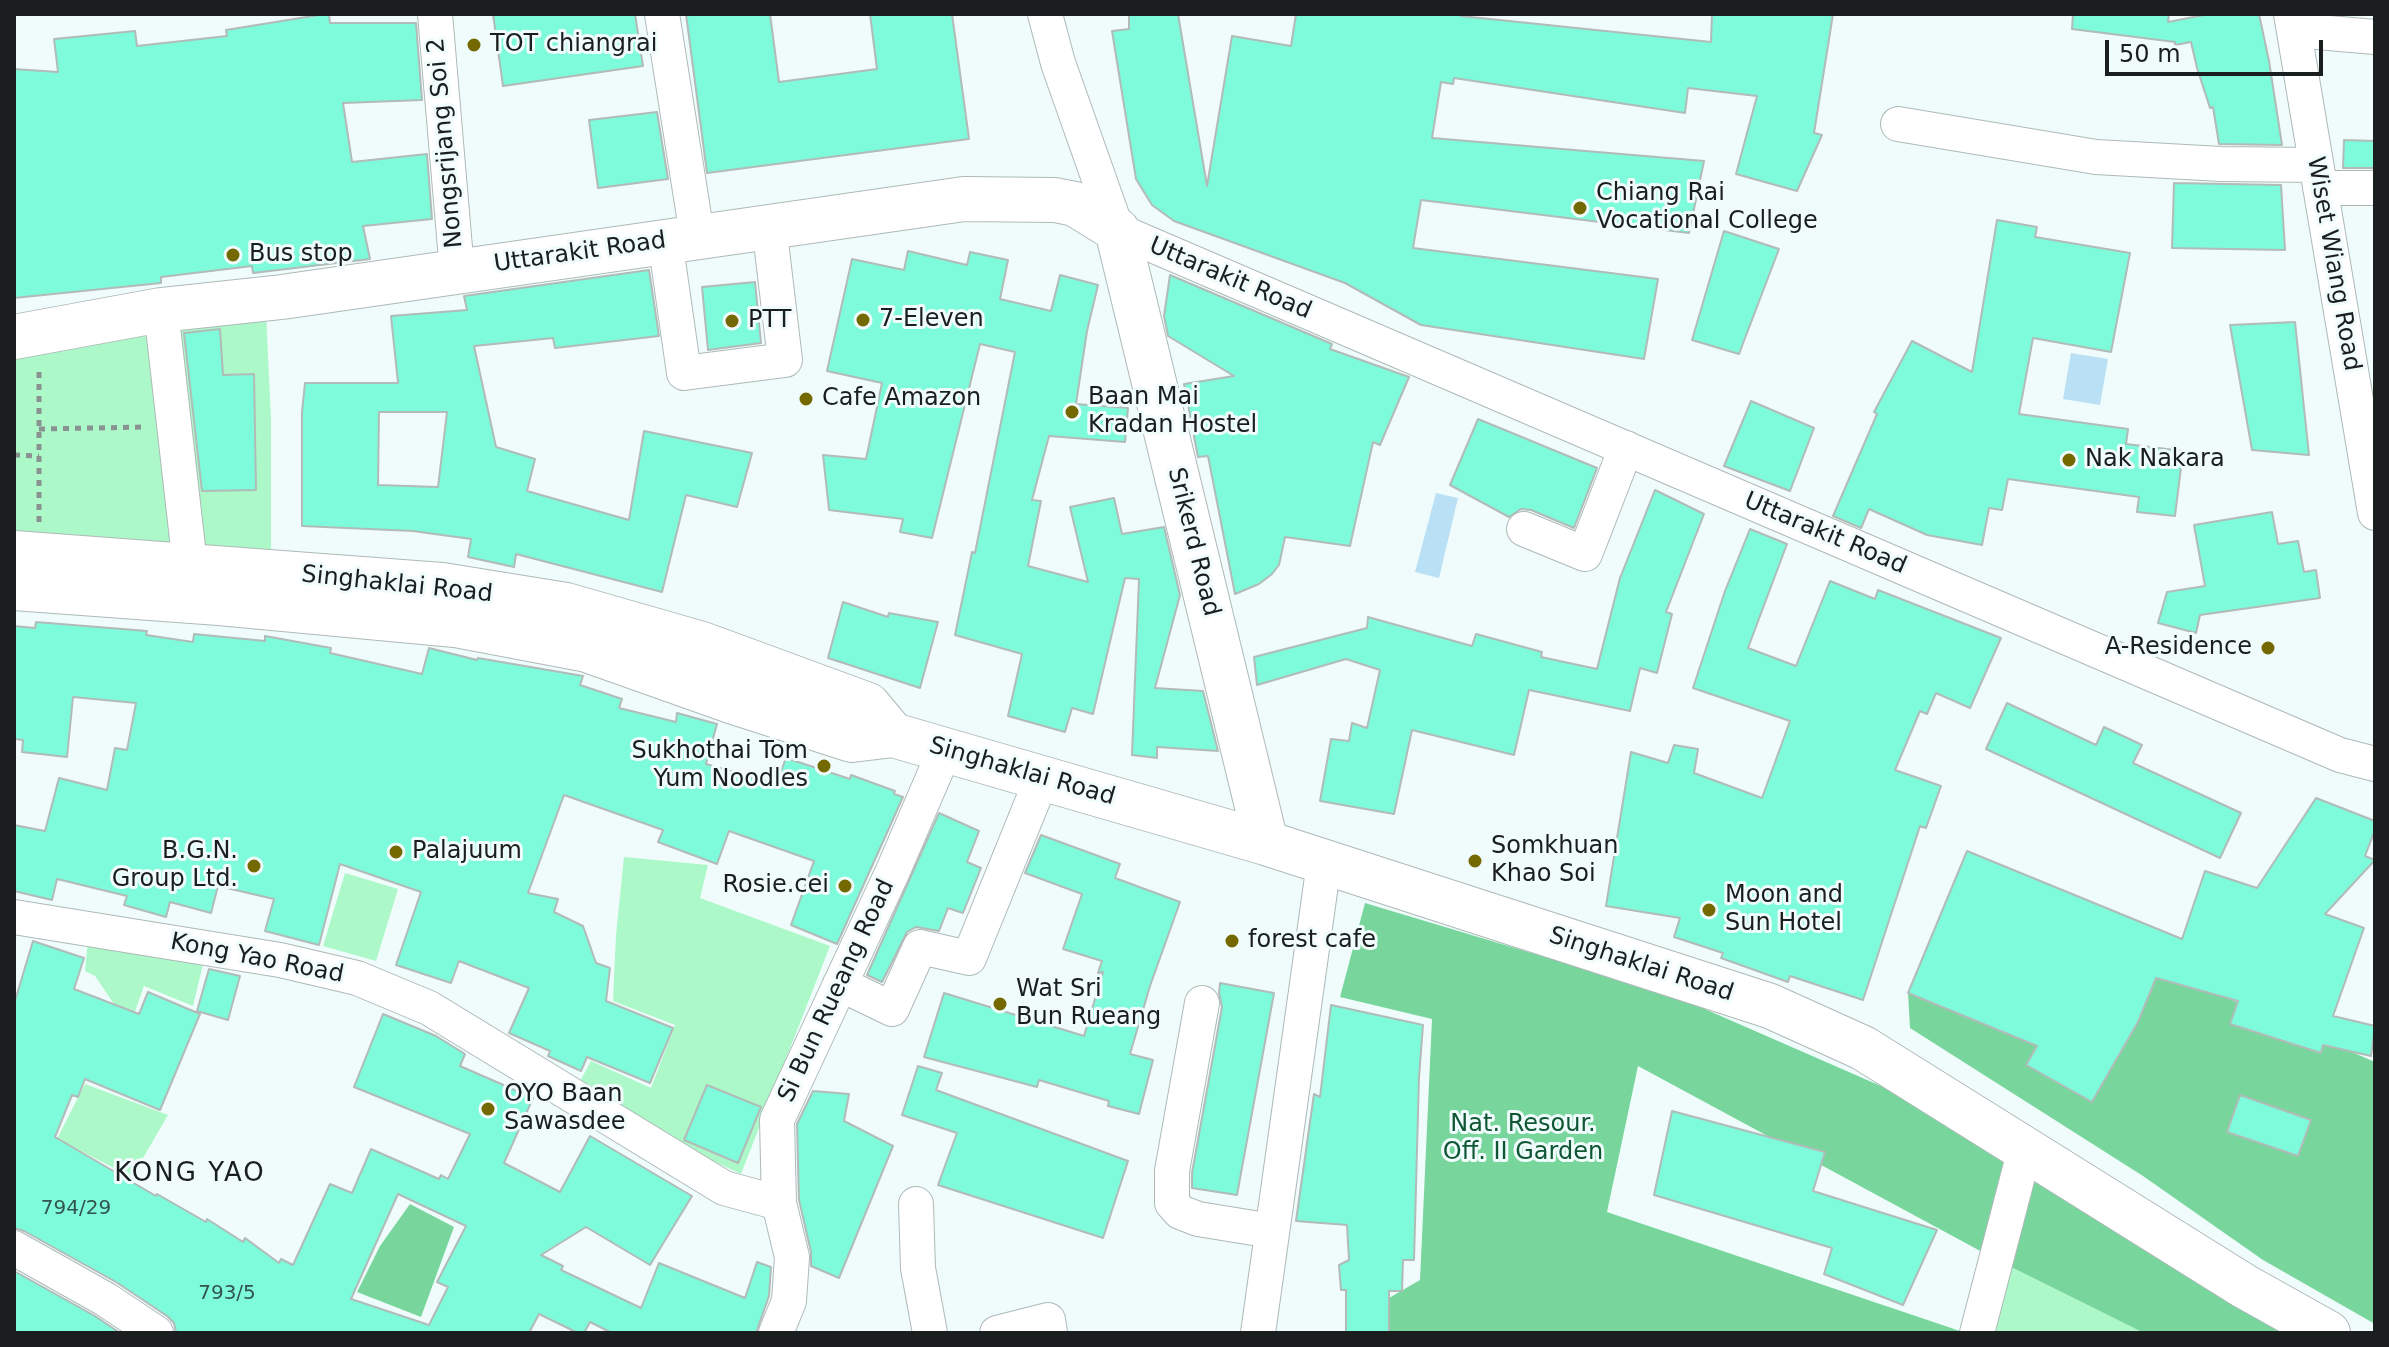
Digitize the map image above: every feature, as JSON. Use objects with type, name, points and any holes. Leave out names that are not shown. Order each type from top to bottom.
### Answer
[{"type":"main road","name":"Uttarakit Road","points":[[27,334],[161,310],[282,297],[964,199],[1055,200],[1075,204],[1117,230]]},
{"type":"main road","name":"Srikerd Road","points":[[1117,230],[1266,843]]},
{"type":"main road","name":"Singhaklai Road","points":[[22,565],[190,565],[442,585],[566,605],[702,644],[868,705],[893,735]]},
{"type":"main road","name":"Singhaklai Road","points":[[22,565],[219,603],[455,625],[587,650],[852,740],[893,735],[1266,843],[1770,1006],[1863,1048],[2244,1286],[2328,1333]]},
{"type":"street","name":"Nongsrijang Soi 2","points":[[435,14],[457,271]]},
{"type":"street","points":[[662,14],[681,238],[684,373],[785,360],[769,225]]},
{"type":"street","name":"Srikerd Road","points":[[1045,14],[1058,63],[1117,230]]},
{"type":"street","points":[[2293,22],[2360,29]]},
{"type":"street","name":"Wiset Wiang Road","points":[[2293,22],[2375,513]]},
{"type":"street","points":[[1898,124],[2096,157],[2318,177],[2375,188]]},
{"type":"street","name":"Uttarakit Road","points":[[1117,230],[2340,755],[2375,764]]},
{"type":"street","points":[[161,310],[190,565]]},
{"type":"street","points":[[1524,529],[1585,554],[1626,448]]},
{"type":"street","name":"Si Bun Rueang Road","points":[[776,1333],[789,1301],[792,1257],[779,1203],[777,1120],[945,750]]},
{"type":"street","points":[[840,984],[892,1009],[920,947],[969,958],[1042,778]]},
{"type":"street","points":[[1258,1333],[1324,863]]},
{"type":"street","name":"Kong Yao Road","points":[[14,917],[280,960],[357,978],[429,1008],[724,1188],[779,1203]]},
{"type":"street","points":[[1202,1003],[1172,1171],[1172,1203],[1180,1212],[1198,1219],[1272,1231]]},
{"type":"street","points":[[1977,1333],[2025,1149]]},
{"type":"street","points":[[916,1204],[918,1268],[930,1333]]},
{"type":"street","points":[[14,1248],[105,1299],[156,1333]]},
{"type":"street","points":[[997,1333],[1048,1320],[1050,1333]]},
{"type":"path","points":[[22,565],[39,456],[39,429],[27,334]]},
{"type":"path","points":[[39,429],[150,427]]},
{"type":"path","points":[[14,455],[39,456]]},
{"type":"green space","points":[[266,313],[271,419],[271,560],[193,553],[175,323]]},
{"type":"green space","points":[[155,334],[182,553],[14,535],[14,359]]},
{"type":"green space","points":[[624,857],[708,865],[700,898],[830,946],[741,1174],[666,1139],[579,1083],[591,1061],[651,1088],[675,1025],[613,1001]]},
{"type":"green space","points":[[345,873],[398,889],[376,961],[323,946]]},
{"type":"green space","name":"Nat. Resour. Off. II Garden","points":[[1365,903],[1675,996],[2025,1149],[2329,1333],[2144,1333],[1997,1260],[1638,1066],[1607,1212],[1966,1333],[1389,1333],[1389,1298],[1420,1280],[1432,1019],[1340,997]]},
{"type":"green space","points":[[88,940],[205,956],[193,1006],[144,986],[133,1017],[114,1010],[114,1004],[95,976],[85,971]]},
{"type":"green space","points":[[2160,969],[2375,1062],[2375,1324],[2263,1260],[2143,1176],[1910,1028],[1908,993],[2039,1047],[2059,997],[2135,1028]]},
{"type":"green space","points":[[85,1084],[168,1115],[132,1177],[57,1139]]},
{"type":"green space","points":[[410,1204],[454,1227],[421,1317],[357,1292],[380,1246]]},
{"type":"green space","points":[[1997,1260],[2144,1333],[1977,1333]]},
{"type":"water","points":[[2071,353],[2108,359],[2100,405],[2063,399]]},
{"type":"water","points":[[1436,493],[1458,498],[1439,578],[1415,572]]},
{"type":"building","points":[[329,14],[330,23],[416,23],[422,100],[343,103],[352,162],[427,154],[432,219],[363,226],[370,259],[253,273],[252,266],[161,277],[161,283],[14,298],[14,69],[58,72],[54,39],[135,31],[137,46],[227,36],[226,30]]},
{"type":"building","points":[[493,14],[635,14],[643,66],[503,86]]},
{"type":"building","points":[[686,14],[770,14],[779,82],[877,69],[870,14],[952,14],[969,139],[707,173]]},
{"type":"building","points":[[1129,14],[1178,14],[1207,186],[1232,36],[1291,46],[1296,14],[1462,14],[1711,42],[1712,14],[1833,14],[1814,133],[1822,135],[1797,191],[1736,174],[1757,96],[1688,88],[1685,113],[1454,78],[1453,84],[1441,82],[1432,138],[1704,161],[1689,233],[1421,200],[1413,248],[1658,279],[1644,359],[1421,325],[1345,283],[1174,221],[1152,205],[1136,179],[1112,31],[1129,29]]},
{"type":"building","points":[[2073,14],[2169,14],[2168,22],[2209,14],[2259,14],[2282,145],[2219,144],[2213,107],[2210,108],[2191,42],[2175,45],[2175,42],[2072,29]]},
{"type":"building","points":[[657,112],[668,179],[598,188],[589,120]]},
{"type":"building","points":[[2344,140],[2375,141],[2375,168],[2343,168]]},
{"type":"building","points":[[2174,183],[2281,185],[2285,250],[2172,248]]},
{"type":"building","points":[[1997,220],[2037,227],[2035,237],[2130,253],[2111,352],[2033,338],[2019,414],[2128,429],[2126,444],[2183,451],[2175,516],[2137,512],[2139,497],[2008,479],[2002,510],[1989,508],[1982,545],[1927,535],[1869,509],[1861,528],[1833,516],[1877,414],[1874,412],[1912,341],[1972,372]]},
{"type":"building","points":[[1724,231],[1779,249],[1739,354],[1692,340]]},
{"type":"building","points":[[908,251],[967,265],[970,252],[1008,260],[1000,299],[1051,311],[1060,275],[1098,285],[1087,331],[1076,404],[1128,408],[1125,442],[1049,436],[1032,500],[1041,501],[1028,566],[1088,582],[1070,507],[1114,498],[1122,534],[1164,527],[1180,595],[1155,688],[1203,691],[1218,751],[1157,747],[1157,758],[1132,755],[1139,579],[1125,578],[1093,714],[1072,708],[1065,732],[1008,716],[1022,654],[955,635],[972,552],[975,553],[1015,352],[980,344],[932,538],[900,532],[903,519],[829,510],[823,455],[866,459],[882,383],[827,371],[852,259],[904,270]]},
{"type":"building","points":[[649,270],[659,336],[555,348],[553,338],[474,346],[496,447],[535,459],[527,491],[629,520],[644,431],[752,453],[737,507],[686,495],[662,592],[516,554],[514,567],[468,557],[471,539],[413,531],[302,526],[305,383],[398,383],[391,316],[467,310],[464,296]],"holes":[[[379,412],[447,412],[438,487],[378,485]]]},
{"type":"building","points":[[1170,275],[1332,344],[1330,349],[1409,377],[1380,445],[1373,442],[1350,546],[1285,537],[1279,565],[1272,574],[1259,584],[1235,594],[1208,456],[1198,457],[1184,384],[1234,376],[1168,336],[1164,316]]},
{"type":"building","name":"PTT","points":[[755,282],[761,343],[708,350],[702,287]]},
{"type":"building","points":[[2295,322],[2309,455],[2252,450],[2230,325]]},
{"type":"building","points":[[220,329],[223,375],[254,374],[256,490],[202,491],[184,333]]},
{"type":"building","points":[[1751,401],[1814,428],[1790,491],[1724,466]]},
{"type":"building","points":[[1478,419],[1597,468],[1574,528],[1531,510],[1521,509],[1509,517],[1450,485]]},
{"type":"building","points":[[1655,490],[1704,514],[1666,612],[1672,614],[1657,673],[1640,668],[1630,711],[1529,690],[1514,755],[1412,730],[1394,814],[1320,801],[1331,739],[1349,741],[1352,723],[1367,728],[1380,670],[1346,659],[1257,685],[1254,657],[1367,628],[1368,617],[1472,646],[1476,634],[1542,652],[1541,657],[1597,669],[1620,578]]},
{"type":"building","points":[[2272,512],[2278,544],[2298,541],[2304,572],[2316,570],[2320,598],[2200,615],[2196,633],[2158,623],[2167,592],[2205,586],[2194,525]]},
{"type":"building","points":[[1750,529],[1787,544],[1748,648],[1796,666],[1830,581],[1875,599],[1878,590],[2001,638],[1970,708],[1936,693],[1927,714],[1920,711],[1895,770],[1941,786],[1926,828],[1920,826],[1863,1000],[1790,976],[1788,982],[1721,958],[1723,953],[1674,937],[1680,918],[1606,906],[1631,752],[1668,763],[1674,745],[1698,749],[1694,773],[1762,798],[1790,721],[1693,688],[1725,591]]},
{"type":"building","points":[[843,602],[888,617],[889,613],[938,622],[920,688],[828,658]]},
{"type":"building","points":[[36,622],[147,631],[146,635],[193,642],[194,634],[265,641],[265,636],[331,648],[330,653],[422,674],[429,648],[477,660],[583,676],[580,685],[622,699],[619,708],[676,722],[677,713],[717,724],[706,764],[776,784],[786,758],[850,779],[851,775],[895,791],[894,794],[903,797],[837,944],[791,925],[814,861],[729,831],[717,864],[658,842],[663,830],[564,795],[528,893],[558,899],[554,912],[583,926],[596,963],[610,968],[606,1001],[673,1028],[650,1083],[587,1057],[581,1071],[548,1056],[550,1051],[509,1033],[529,988],[459,961],[451,983],[396,965],[421,892],[340,864],[319,945],[265,931],[274,899],[218,886],[211,913],[170,902],[166,917],[124,905],[127,896],[57,879],[52,900],[14,891],[14,825],[45,831],[59,778],[107,790],[115,748],[127,750],[136,703],[73,697],[67,757],[22,752],[23,740],[14,739],[14,626],[35,628]]},
{"type":"building","points":[[2007,703],[2096,745],[2104,727],[2142,745],[2133,763],[2241,813],[2220,858],[1986,749]]},
{"type":"building","points":[[2316,798],[2375,821],[2375,830],[2365,856],[2375,860],[2325,914],[2364,928],[2333,1016],[2375,1026],[2371,1056],[2323,1045],[2321,1053],[2230,1024],[2238,1001],[2156,978],[2138,1022],[2092,1102],[2026,1065],[2037,1046],[1908,993],[1967,851],[2182,939],[2205,871],[2257,888]]},
{"type":"building","points":[[939,813],[979,831],[967,862],[981,868],[963,913],[948,908],[939,931],[916,927],[907,932],[882,982],[867,975]]},
{"type":"building","points":[[1041,835],[1120,864],[1115,878],[1180,902],[1130,1054],[1153,1060],[1139,1114],[1108,1106],[1109,1101],[1039,1080],[1037,1087],[924,1057],[944,993],[1084,1036],[1103,972],[1098,973],[1102,961],[1063,949],[1082,894],[1025,873]]},
{"type":"building","points":[[33,941],[84,958],[74,989],[139,1014],[148,992],[200,1014],[160,1110],[85,1079],[78,1097],[72,1095],[55,1137],[156,1196],[206,1222],[207,1219],[243,1242],[245,1238],[279,1263],[281,1259],[293,1265],[330,1184],[352,1193],[371,1149],[439,1179],[441,1175],[448,1179],[470,1134],[354,1087],[383,1014],[436,1036],[465,1054],[460,1066],[533,1098],[504,1163],[560,1192],[590,1136],[692,1196],[650,1265],[586,1227],[541,1255],[563,1266],[561,1270],[641,1308],[659,1263],[745,1298],[757,1262],[771,1267],[769,1296],[756,1333],[612,1333],[590,1322],[584,1333],[578,1333],[539,1314],[529,1333],[176,1333],[174,1323],[167,1316],[116,1282],[14,1228],[14,1004]],"holes":[[[398,1194],[466,1226],[437,1282],[448,1287],[429,1325],[351,1299]]]},
{"type":"building","points":[[209,969],[240,976],[228,1020],[197,1011]]},
{"type":"building","points":[[1220,983],[1274,993],[1237,1195],[1192,1188],[1192,1173],[1222,1007]]},
{"type":"building","points":[[1331,1005],[1423,1025],[1414,1260],[1403,1260],[1402,1291],[1389,1291],[1389,1333],[1346,1333],[1346,1290],[1341,1290],[1339,1265],[1349,1260],[1347,1225],[1296,1221],[1314,1094],[1320,1097]]},
{"type":"building","points":[[918,1066],[942,1073],[936,1090],[1128,1161],[1103,1238],[938,1185],[957,1133],[902,1115]]},
{"type":"building","points":[[707,1085],[761,1107],[738,1163],[684,1140]]},
{"type":"building","points":[[813,1091],[849,1094],[844,1121],[893,1146],[839,1278],[811,1266],[811,1252],[799,1200],[797,1124]]},
{"type":"building","points":[[2240,1095],[2311,1120],[2298,1156],[2227,1132]]},
{"type":"building","points":[[1672,1111],[1825,1152],[1813,1191],[1937,1230],[1903,1305],[1824,1274],[1832,1248],[1654,1195]]},
{"type":"building","points":[[14,1271],[95,1316],[120,1333],[14,1333]]},
{"type":"place","name":"TOT chiangrai","points":[[474,45]]},
{"type":"place","name":"Chiang Rai Vocational College","points":[[1580,208]]},
{"type":"place","name":"Bus stop","points":[[233,255]]},
{"type":"place","name":"7-Eleven","points":[[863,320]]},
{"type":"place","name":"PTT","points":[[732,321]]},
{"type":"place","name":"Cafe Amazon","points":[[806,399]]},
{"type":"place","name":"Baan Mai Kradan Hostel","points":[[1072,412]]},
{"type":"place","name":"Nak Nakara","points":[[2069,460]]},
{"type":"place","name":"A-Residence","points":[[2268,648]]},
{"type":"place","name":"Sukhothai Tom Yum Noodles","points":[[824,766]]},
{"type":"place","name":"Palajuum","points":[[396,852]]},
{"type":"place","name":"Somkhuan Khao Soi","points":[[1475,861]]},
{"type":"place","name":"B.G.N. Group Ltd.","points":[[254,866]]},
{"type":"place","name":"Rosie.cei","points":[[845,886]]},
{"type":"place","name":"Moon and Sun Hotel","points":[[1709,910]]},
{"type":"place","name":"forest cafe","points":[[1232,941]]},
{"type":"place","name":"Wat Sri Bun Rueang","points":[[1000,1004]]},
{"type":"place","name":"OYO Baan Sawasdee","points":[[488,1109]]},
{"type":"district","name":"KONG YAO","points":[[190,1174]]}]
